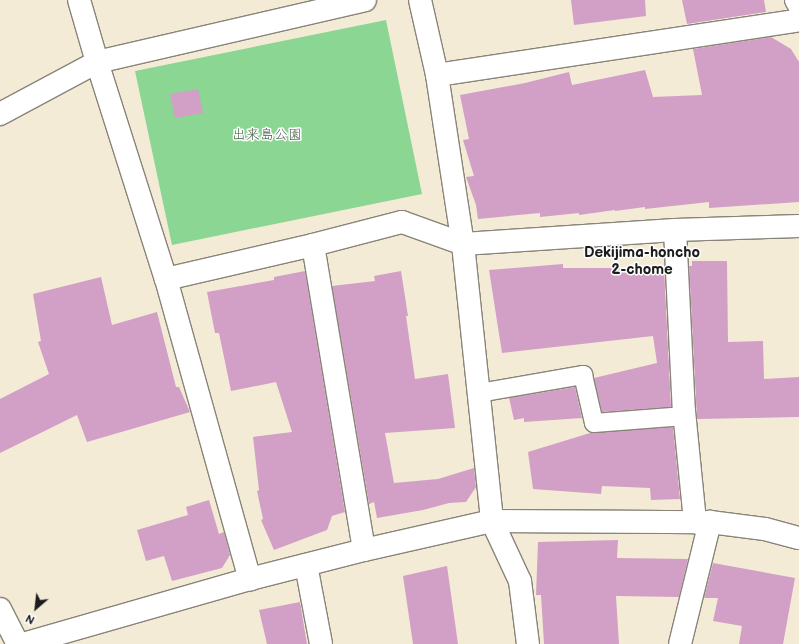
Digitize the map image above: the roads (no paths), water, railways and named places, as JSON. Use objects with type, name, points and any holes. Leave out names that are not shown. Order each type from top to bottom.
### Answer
[{"type":"street","points":[[79,0],[97,62],[166,279],[250,579]]},
{"type":"street","points":[[0,114],[97,62],[365,0]]},
{"type":"street","points":[[420,0],[437,75],[463,244],[492,521],[520,581],[528,644]]},
{"type":"street","points":[[796,0],[799,5]]},
{"type":"street","points":[[437,75],[799,20]]},
{"type":"street","points":[[166,279],[313,245],[402,222],[463,244],[675,230],[799,226]]},
{"type":"street","points":[[675,230],[685,416],[702,522],[680,644]]},
{"type":"street","points":[[313,245],[364,550]]},
{"type":"street","points":[[23,644],[250,579],[306,566],[364,550],[492,521],[702,522],[765,529],[799,538]]},
{"type":"street","points":[[306,566],[321,644]]},
{"type":"street","points":[[0,610],[18,644]]},
{"type":"lane","points":[[479,393],[584,375],[594,423],[685,416]]},
{"type":"district","name":"Dekijima-honcho 2-chome","points":[[642,260]]},
{"type":"park label","name":"出来島公園","points":[[267,135]]}]
